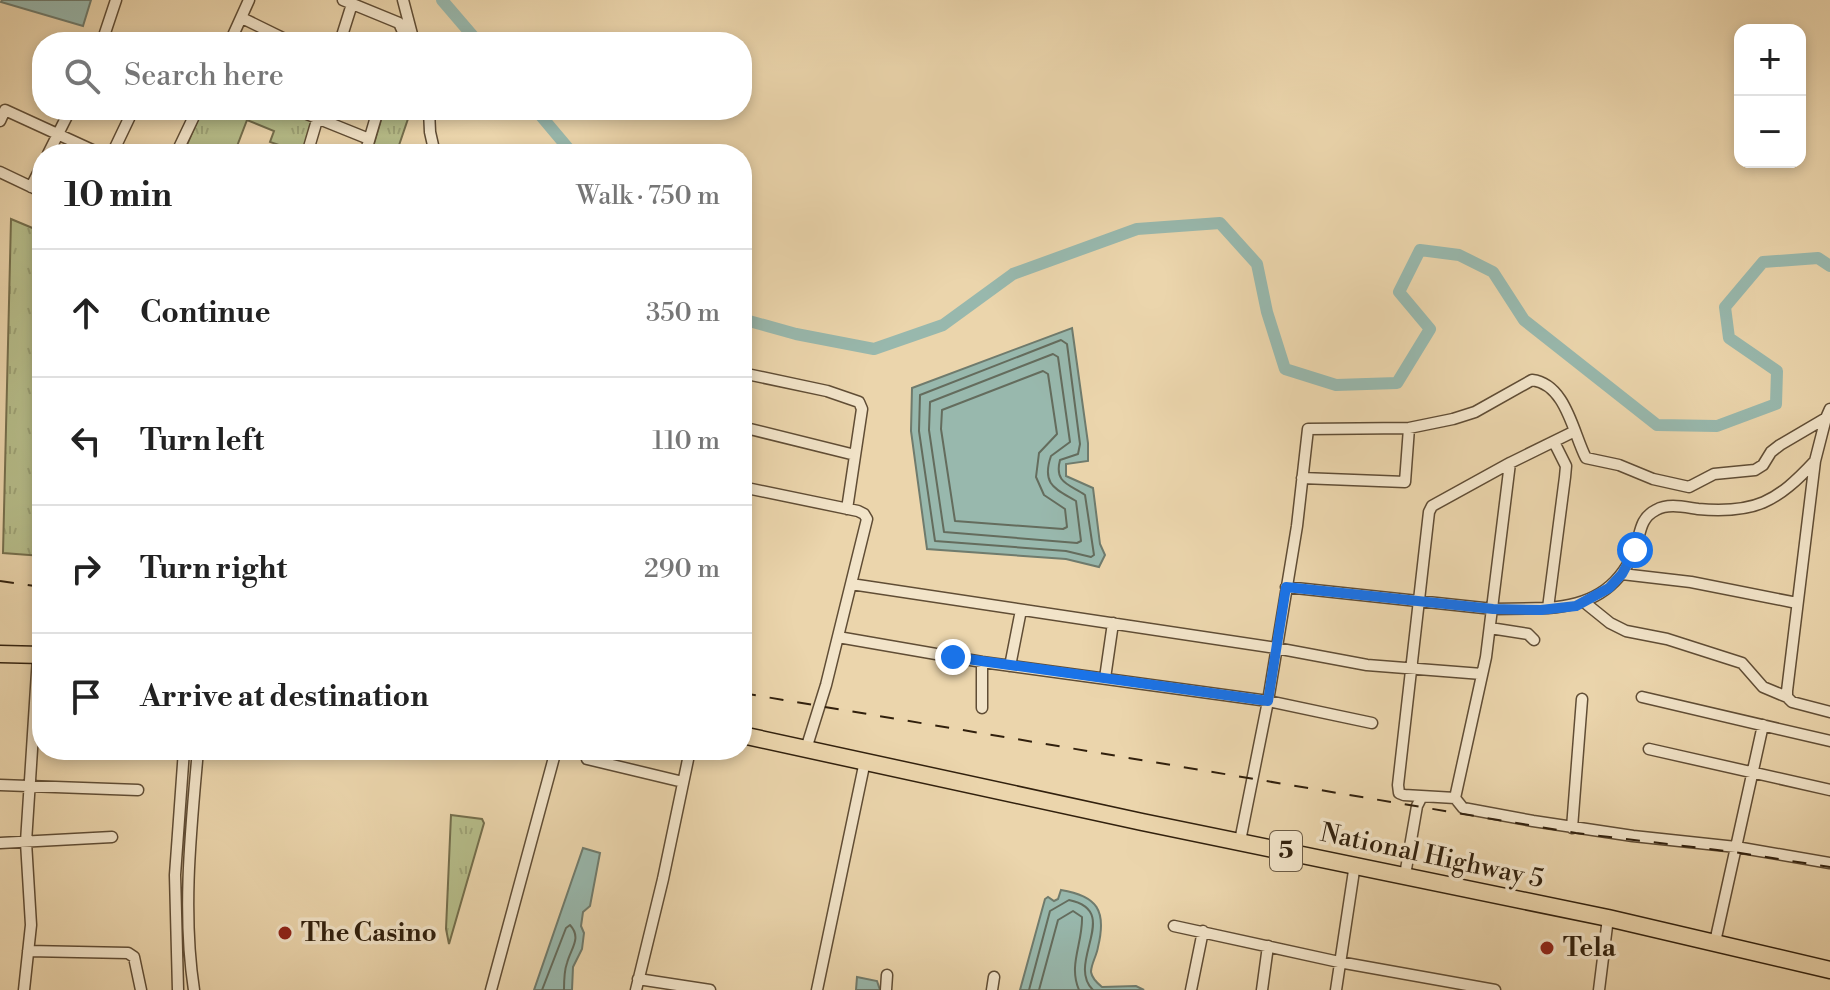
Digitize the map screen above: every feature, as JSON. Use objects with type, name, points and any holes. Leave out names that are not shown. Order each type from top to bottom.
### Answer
[{"type":"highway","points":[[0,654],[32,655]]},
{"type":"highway","name":"National Highway 5","points":[[752,737],[1608,918],[1830,970]]},
{"type":"street","points":[[105,32],[116,0]]},
{"type":"street","points":[[235,32],[249,0]]},
{"type":"street","points":[[403,0],[411,32]]},
{"type":"street","points":[[342,32],[347,2],[399,23],[403,32]]},
{"type":"street","points":[[242,18],[271,32]]},
{"type":"street","points":[[0,121],[5,110],[81,144]]},
{"type":"street","points":[[53,144],[65,120]]},
{"type":"street","points":[[117,144],[128,120]]},
{"type":"street","points":[[181,144],[192,120]]},
{"type":"street","points":[[310,144],[317,120]]},
{"type":"street","points":[[329,120],[369,139]]},
{"type":"street","points":[[368,144],[375,120]]},
{"type":"street","points":[[429,120],[433,144]]},
{"type":"street","points":[[0,172],[31,187]]},
{"type":"street","points":[[752,375],[827,391],[859,402],[862,409],[847,509]]},
{"type":"street","points":[[1240,841],[1268,701],[1308,429],[1409,428],[1475,412],[1532,380],[1540,381],[1556,395],[1586,458],[1689,487],[1714,474],[1755,470],[1763,465],[1771,452],[1828,413]]},
{"type":"street","points":[[1787,697],[1815,461],[1828,413]]},
{"type":"street","points":[[1302,478],[1405,482],[1409,428]]},
{"type":"street","points":[[752,429],[855,455]]},
{"type":"street","points":[[1455,798],[1404,795],[1399,793],[1398,785],[1429,512],[1432,506],[1575,431]]},
{"type":"street","points":[[1548,608],[1566,466],[1554,442]]},
{"type":"street","points":[[1286,587],[1493,609],[1576,606],[1609,588],[1622,574],[1635,550],[1645,517],[1659,508],[1749,508],[1770,501],[1791,486],[1815,461]]},
{"type":"street","points":[[1455,798],[1490,628],[1510,463]]},
{"type":"street","points":[[752,489],[847,509],[864,514],[867,519],[826,685],[806,749]]},
{"type":"street","points":[[1622,574],[1691,582],[1797,603]]},
{"type":"street","points":[[851,584],[1276,648],[1367,665],[1482,674]]},
{"type":"street","points":[[1584,602],[1610,623],[1626,631],[1667,639],[1742,663],[1763,687],[1792,702],[1830,712]]},
{"type":"street","points":[[1010,666],[1021,610]]},
{"type":"street","points":[[1105,678],[1113,623]]},
{"type":"street","points":[[1490,628],[1528,634],[1534,640]]},
{"type":"street","points":[[838,637],[982,662],[1268,701],[1372,723]]},
{"type":"street","points":[[982,662],[982,708]]},
{"type":"street","points":[[1642,697],[1830,741]]},
{"type":"street","points":[[1572,828],[1582,699]]},
{"type":"street","points":[[1715,942],[1763,725]]},
{"type":"street","points":[[1649,749],[1830,790]]},
{"type":"street","points":[[24,990],[31,925],[26,842],[32,759]]},
{"type":"street","points":[[178,990],[175,875],[183,760]]},
{"type":"street","points":[[194,990],[190,963],[190,876],[197,760]]},
{"type":"street","points":[[491,990],[553,760]]},
{"type":"street","points":[[591,760],[683,782]]},
{"type":"street","points":[[688,760],[637,985],[710,990]]},
{"type":"street","points":[[817,990],[865,761]]},
{"type":"street","points":[[0,785],[138,790]]},
{"type":"street","points":[[1405,875],[1421,798]]},
{"type":"street","points":[[1455,798],[1463,808],[1572,828],[1736,847],[1830,863]]},
{"type":"street","points":[[0,843],[112,837]]},
{"type":"street","points":[[1336,990],[1355,864]]},
{"type":"street","points":[[1599,990],[1608,918]]},
{"type":"street","points":[[1174,926],[1339,962],[1495,990]]},
{"type":"street","points":[[1191,990],[1203,931]]},
{"type":"street","points":[[1262,990],[1268,946]]},
{"type":"street","points":[[28,951],[128,953],[134,957],[141,990]]},
{"type":"street","points":[[886,990],[887,975]]},
{"type":"street","points":[[992,990],[994,977]]},
{"type":"green space","points":[[198,120],[247,120],[238,144],[187,144]]},
{"type":"green space","points":[[247,120],[315,121],[308,144],[270,142],[274,131]]},
{"type":"green space","points":[[381,120],[408,120],[399,144],[374,144]]},
{"type":"green space","points":[[11,219],[32,228],[32,555],[3,553]]},
{"type":"green space","points":[[451,815],[482,819],[484,823],[449,944],[446,929]]},
{"type":"water","points":[[2,0],[91,0],[83,26]]},
{"type":"water","points":[[1072,328],[1088,461],[1066,464],[1066,476],[1093,488],[1100,544],[1105,555],[1099,567],[1066,559],[927,549],[911,431],[912,388]]},
{"type":"water","points":[[583,848],[600,853],[590,906],[583,912],[582,949],[573,967],[572,990],[534,990]]},
{"type":"water","points":[[1061,890],[1083,896],[1100,914],[1100,934],[1091,972],[1095,980],[1102,987],[1136,986],[1144,990],[1020,990],[1045,899],[1058,899]]},
{"type":"water","points":[[857,977],[877,981],[880,990],[856,990]]},
{"type":"waterway","points":[[442,0],[469,32]]},
{"type":"waterway","points":[[544,120],[565,144]]},
{"type":"waterway","points":[[752,322],[874,349],[943,325],[1013,274],[1137,229],[1220,223],[1257,264],[1267,312],[1285,369],[1336,385],[1397,383],[1430,329],[1399,292],[1420,250],[1459,255],[1493,272],[1524,320],[1657,425],[1717,426],[1776,404],[1777,371],[1729,338],[1725,307],[1763,262],[1818,258],[1830,266]]},
{"type":"railway","points":[[0,581],[32,586]]},
{"type":"railway","points":[[752,695],[1576,833],[1830,867]]},
{"type":"place","name":"The Casino","points":[[285,933]]},
{"type":"place","name":"Tela","points":[[1547,948]]},
{"type":"route","points":[[953,657],[1268,701],[1286,587],[1493,609],[1541,610],[1576,606],[1609,588],[1622,574],[1635,550]]}]
